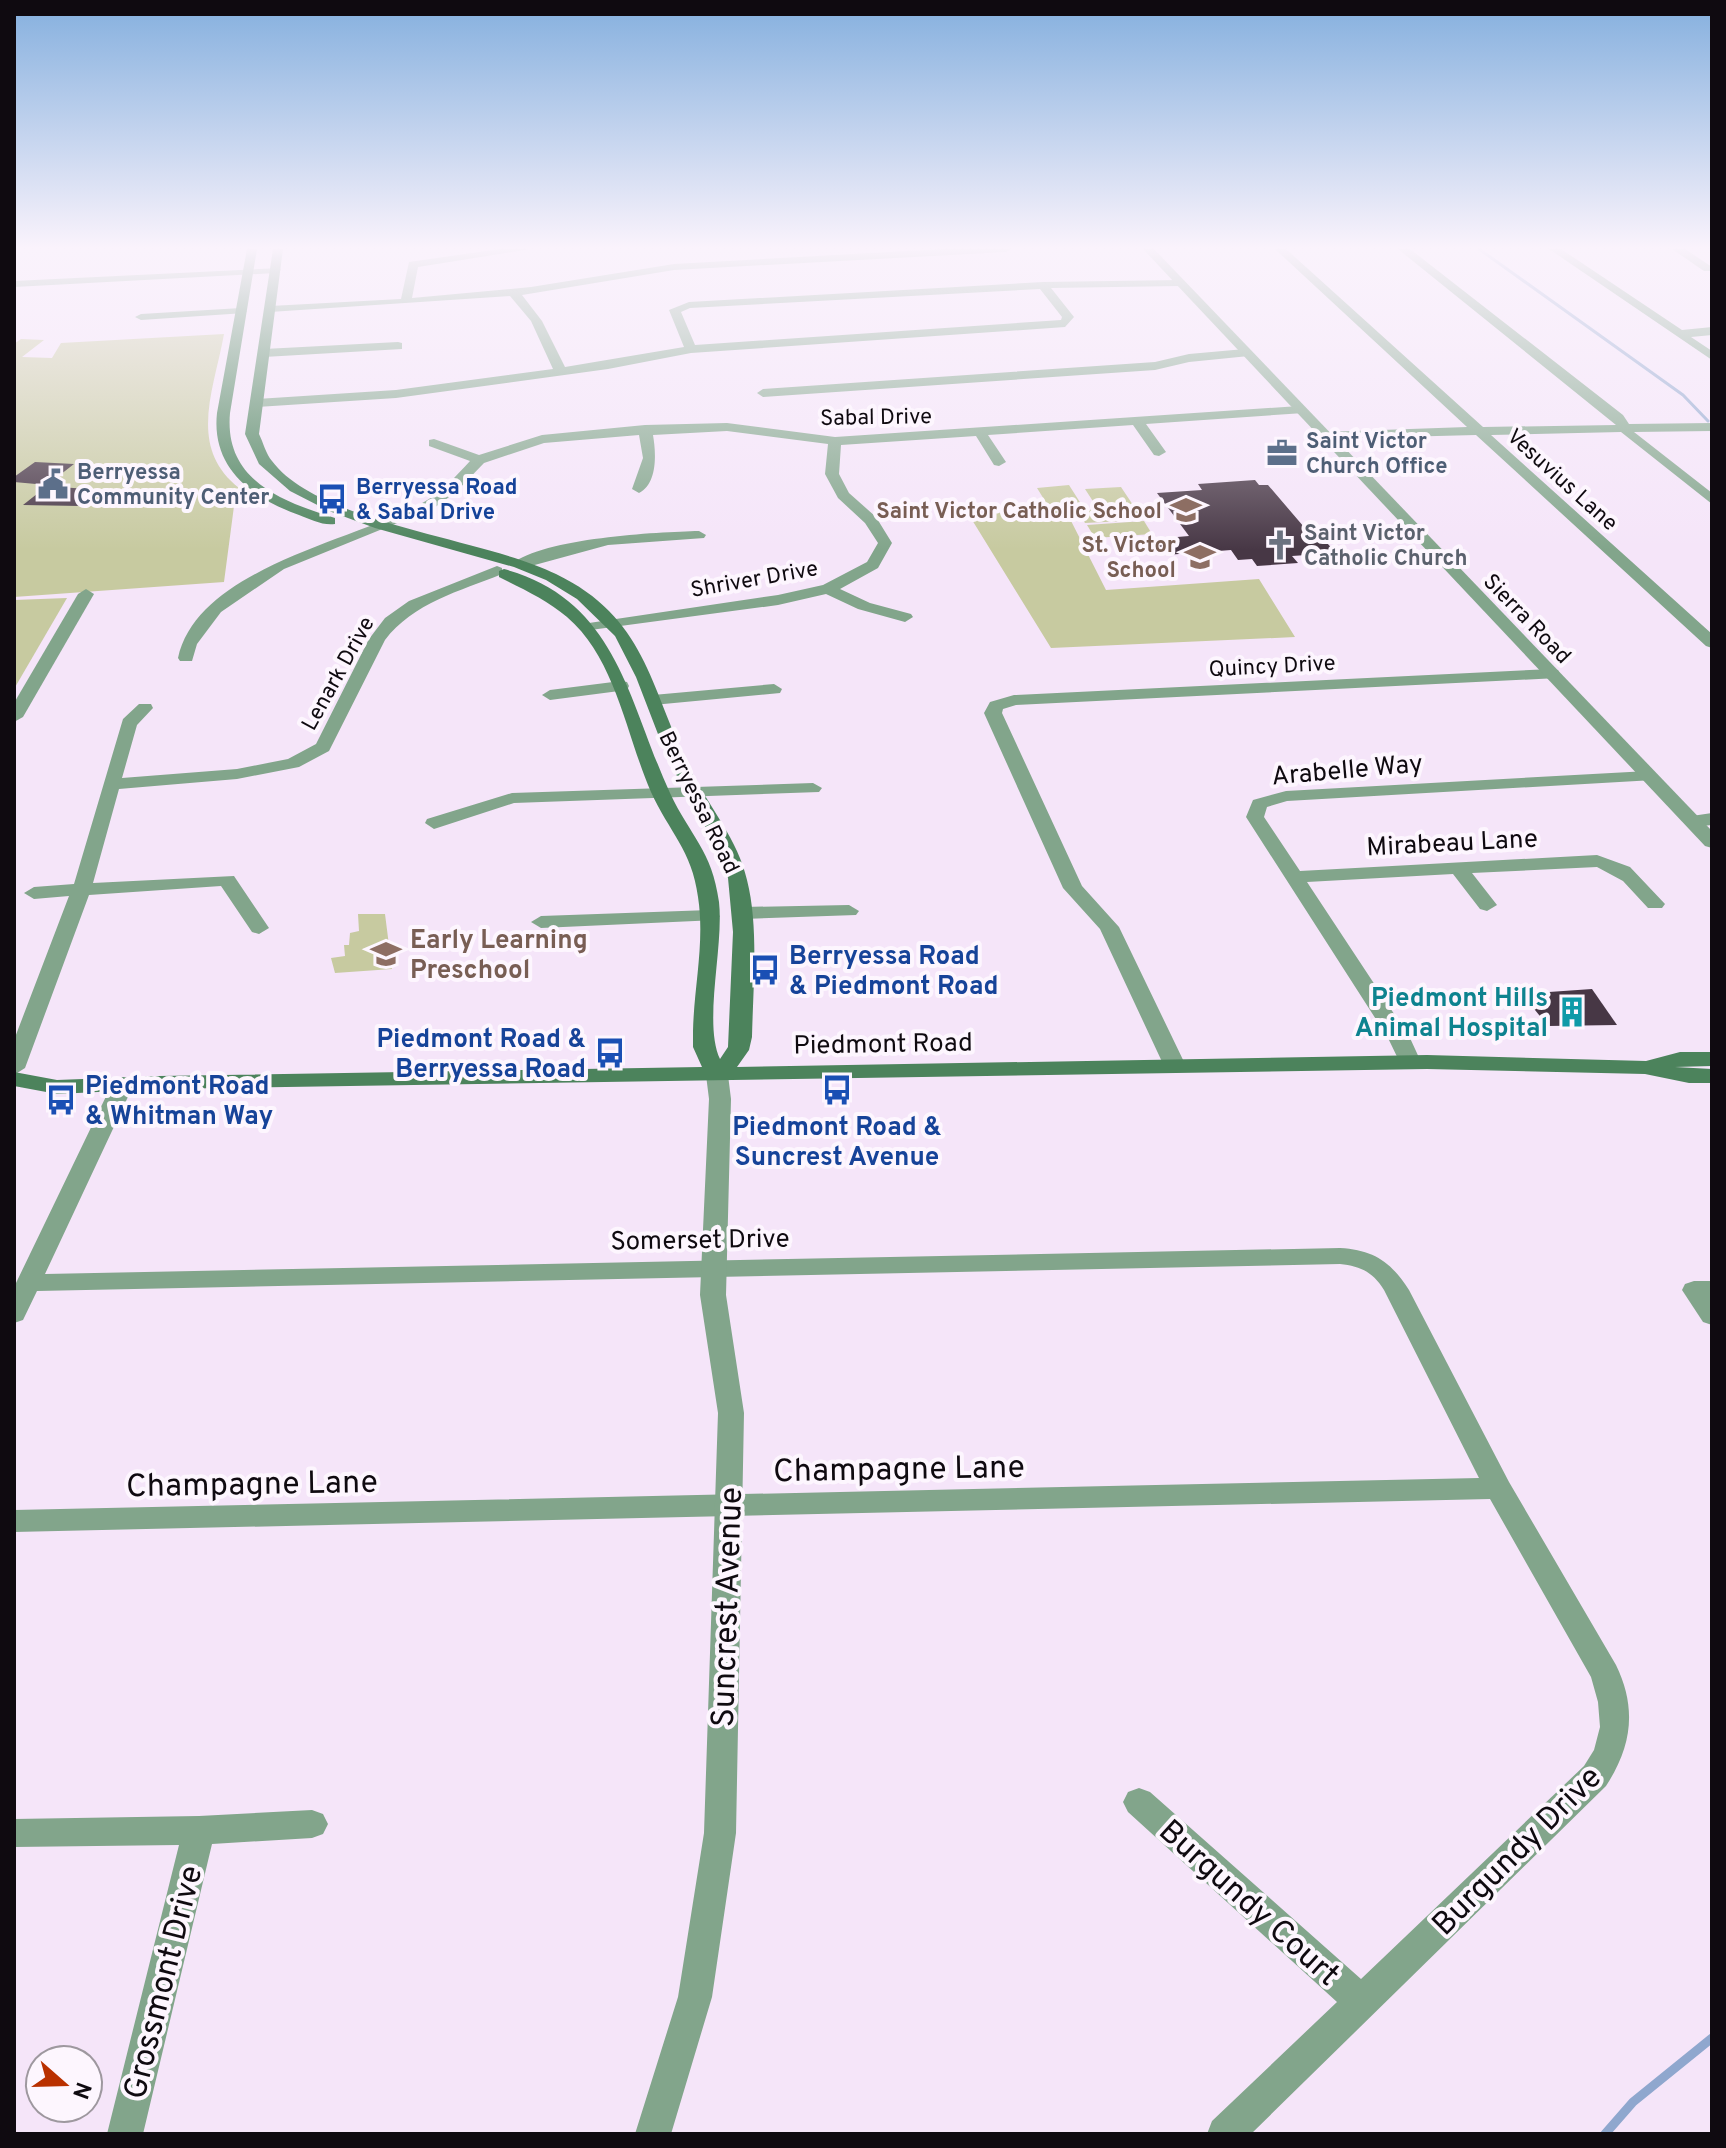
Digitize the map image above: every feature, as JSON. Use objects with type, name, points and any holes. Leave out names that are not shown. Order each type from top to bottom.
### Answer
[{"type":"main road","name":"Berryessa Road","points":[[235,349],[225,405],[223,442],[240,473],[256,487],[293,508],[362,532],[497,571],[548,595],[589,628],[603,646],[661,794],[701,864],[710,916],[704,1049],[717,1075],[739,1049],[743,913],[732,860],[676,759],[640,662],[616,623],[589,600],[549,576],[520,564],[320,503],[282,482],[266,467],[254,445],[247,398],[265,349]]},
{"type":"main road","points":[[233,362],[242,375],[247,398]]},
{"type":"main road","points":[[225,405],[241,409],[244,421],[253,426]]},
{"type":"main road","name":"Piedmont Road","points":[[1645,1067],[1680,1059],[1712,1059]]},
{"type":"main road","name":"Piedmont Road","points":[[14,1078],[39,1087],[88,1089],[123,1084],[1410,1062],[1645,1067],[1689,1076],[1712,1076]]},
{"type":"street","points":[[264,353],[336,349]]},
{"type":"street","points":[[548,349],[561,372]]},
{"type":"street","points":[[247,398],[396,394],[608,365],[690,349]]},
{"type":"street","name":"Sierra Road","points":[[1241,349],[1712,842]]},
{"type":"street","name":"Vesuvius Lane","points":[[1391,349],[1712,643]]},
{"type":"street","points":[[1531,349],[1618,418],[1630,436],[1712,500]]},
{"type":"street","points":[[763,393],[783,389],[1155,366],[1199,357],[1245,353]]},
{"type":"street","points":[[608,365],[627,379]]},
{"type":"street","name":"Sabal Drive","points":[[186,658],[189,644],[215,609],[279,566],[429,505],[451,489],[479,460],[542,439],[645,429],[727,427],[835,441],[1299,410]]},
{"type":"street","points":[[1137,421],[1159,452]]},
{"type":"street","points":[[1324,436],[1712,427]]},
{"type":"street","points":[[639,489],[650,458],[645,429]]},
{"type":"street","points":[[980,432],[999,462]]},
{"type":"street","name":"Shriver Drive","points":[[589,628],[778,600],[828,589],[873,565],[885,543],[871,520],[843,495],[832,474],[835,441]]},
{"type":"street","points":[[434,443],[479,460]]},
{"type":"street","points":[[520,564],[585,543],[628,536],[699,535]]},
{"type":"street","name":"Lenark Drive","points":[[113,784],[237,774],[293,763],[323,747],[377,639],[391,621],[415,604],[497,571]]},
{"type":"street","points":[[828,589],[864,606],[905,617]]},
{"type":"street","points":[[14,717],[86,594]]},
{"type":"street","name":"Quincy Drive","points":[[1175,1066],[1109,927],[1073,888],[993,713],[996,706],[1014,700],[1552,674]]},
{"type":"street","points":[[550,695],[621,686]]},
{"type":"street","points":[[653,700],[774,689]]},
{"type":"street","points":[[14,1068],[82,889],[129,723],[145,708]]},
{"type":"street","name":"Arabelle Way","points":[[1410,1062],[1399,1038],[1255,817],[1259,804],[1267,799],[1286,796],[1648,776]]},
{"type":"street","points":[[434,823],[512,798],[813,788]]},
{"type":"street","points":[[1692,821],[1712,819]]},
{"type":"street","name":"Mirabeau Lane","points":[[1292,877],[1597,861],[1628,872],[1655,904]]},
{"type":"street","points":[[1459,869],[1487,905]]},
{"type":"street","points":[[34,893],[227,880],[259,928]]},
{"type":"street","points":[[743,913],[849,911]]},
{"type":"street","points":[[541,922],[710,916]]},
{"type":"street","name":"Suncrest Avenue","points":[[653,2134],[695,1997],[720,1833],[731,1413],[713,1295],[720,1099],[717,1075]]},
{"type":"street","points":[[14,1314],[123,1084]]},
{"type":"street","name":"Somerset Drive","points":[[28,1283],[1290,1259],[1334,1255],[1353,1256],[1372,1262]]},
{"type":"street","name":"Burgundy Drive","points":[[1225,2134],[1595,1776],[1607,1759],[1615,1739],[1617,1718],[1605,1674],[1498,1488],[1403,1308],[1396,1285],[1387,1272],[1372,1262]]},
{"type":"street","points":[[1712,1290],[1694,1290],[1712,1316]]},
{"type":"street","name":"Champagne Lane","points":[[14,1521],[1498,1488]]},
{"type":"street","name":"Burgundy Court","points":[[1139,1802],[1327,1974],[1362,2001]]},
{"type":"street","points":[[14,1833],[199,1830],[312,1824]]},
{"type":"street","name":"Grossmont Drive","points":[[125,2134],[199,1830]]},
{"type":"green space","points":[[14,349],[32,349],[22,357],[52,358],[57,349],[221,349],[208,417],[209,436],[213,455],[223,472],[239,488],[236,491],[224,582],[14,597]]},
{"type":"green space","points":[[1069,485],[1083,507],[1065,509],[1106,590],[1259,579],[1295,637],[1051,648],[969,515],[1050,509],[1037,488]]},
{"type":"green space","points":[[1121,487],[1143,520],[1085,523],[1078,511],[1098,509],[1085,489]]},
{"type":"green space","points":[[1144,521],[1152,534],[1095,538],[1087,525]]},
{"type":"green space","points":[[67,598],[14,689],[14,600]]},
{"type":"green space","points":[[358,914],[385,914],[392,969],[335,973],[331,958],[345,956],[344,945],[349,945],[350,933],[359,931]]},
{"type":"building","points":[[35,462],[74,464],[47,485],[14,482],[14,477]]},
{"type":"building","points":[[1255,480],[1259,485],[1268,485],[1310,534],[1319,534],[1336,553],[1292,556],[1298,563],[1257,566],[1252,559],[1238,560],[1231,550],[1166,555],[1154,539],[1189,536],[1157,493],[1202,490],[1198,484]]},
{"type":"building","points":[[47,486],[100,490],[80,506],[23,505]]},
{"type":"building","name":"Piedmont Hills Animal Hospital","points":[[1592,989],[1617,1025],[1548,1026],[1522,994]]},
{"type":"waterway","points":[[1619,349],[1683,395],[1708,421]]},
{"type":"waterway","points":[[1605,2134],[1633,2102],[1712,2038]]},
{"type":"place","name":"Saint Victor Church Office","points":[[1282,453]]},
{"type":"place","name":"Berryessa Community Center","points":[[53,484]]},
{"type":"place","name":"Berryessa Road & Sabal Drive","points":[[332,499]]},
{"type":"place","name":"Saint Victor Catholic School","points":[[1186,510]]},
{"type":"place","name":"Saint Victor Catholic Church","points":[[1280,545]]},
{"type":"place","name":"St. Victor School","points":[[1200,557]]},
{"type":"place","name":"Early Learning Preschool","points":[[386,954]]},
{"type":"place","name":"Berryessa Road & Piedmont Road","points":[[765,970]]},
{"type":"place","name":"Piedmont Hills Animal Hospital","points":[[1572,1012]]},
{"type":"place","name":"Piedmont Road & Berryessa Road","points":[[610,1053]]},
{"type":"place","name":"Piedmont Road & Suncrest Avenue","points":[[837,1090]]},
{"type":"place","name":"Piedmont Road & Whitman Way","points":[[61,1100]]}]
